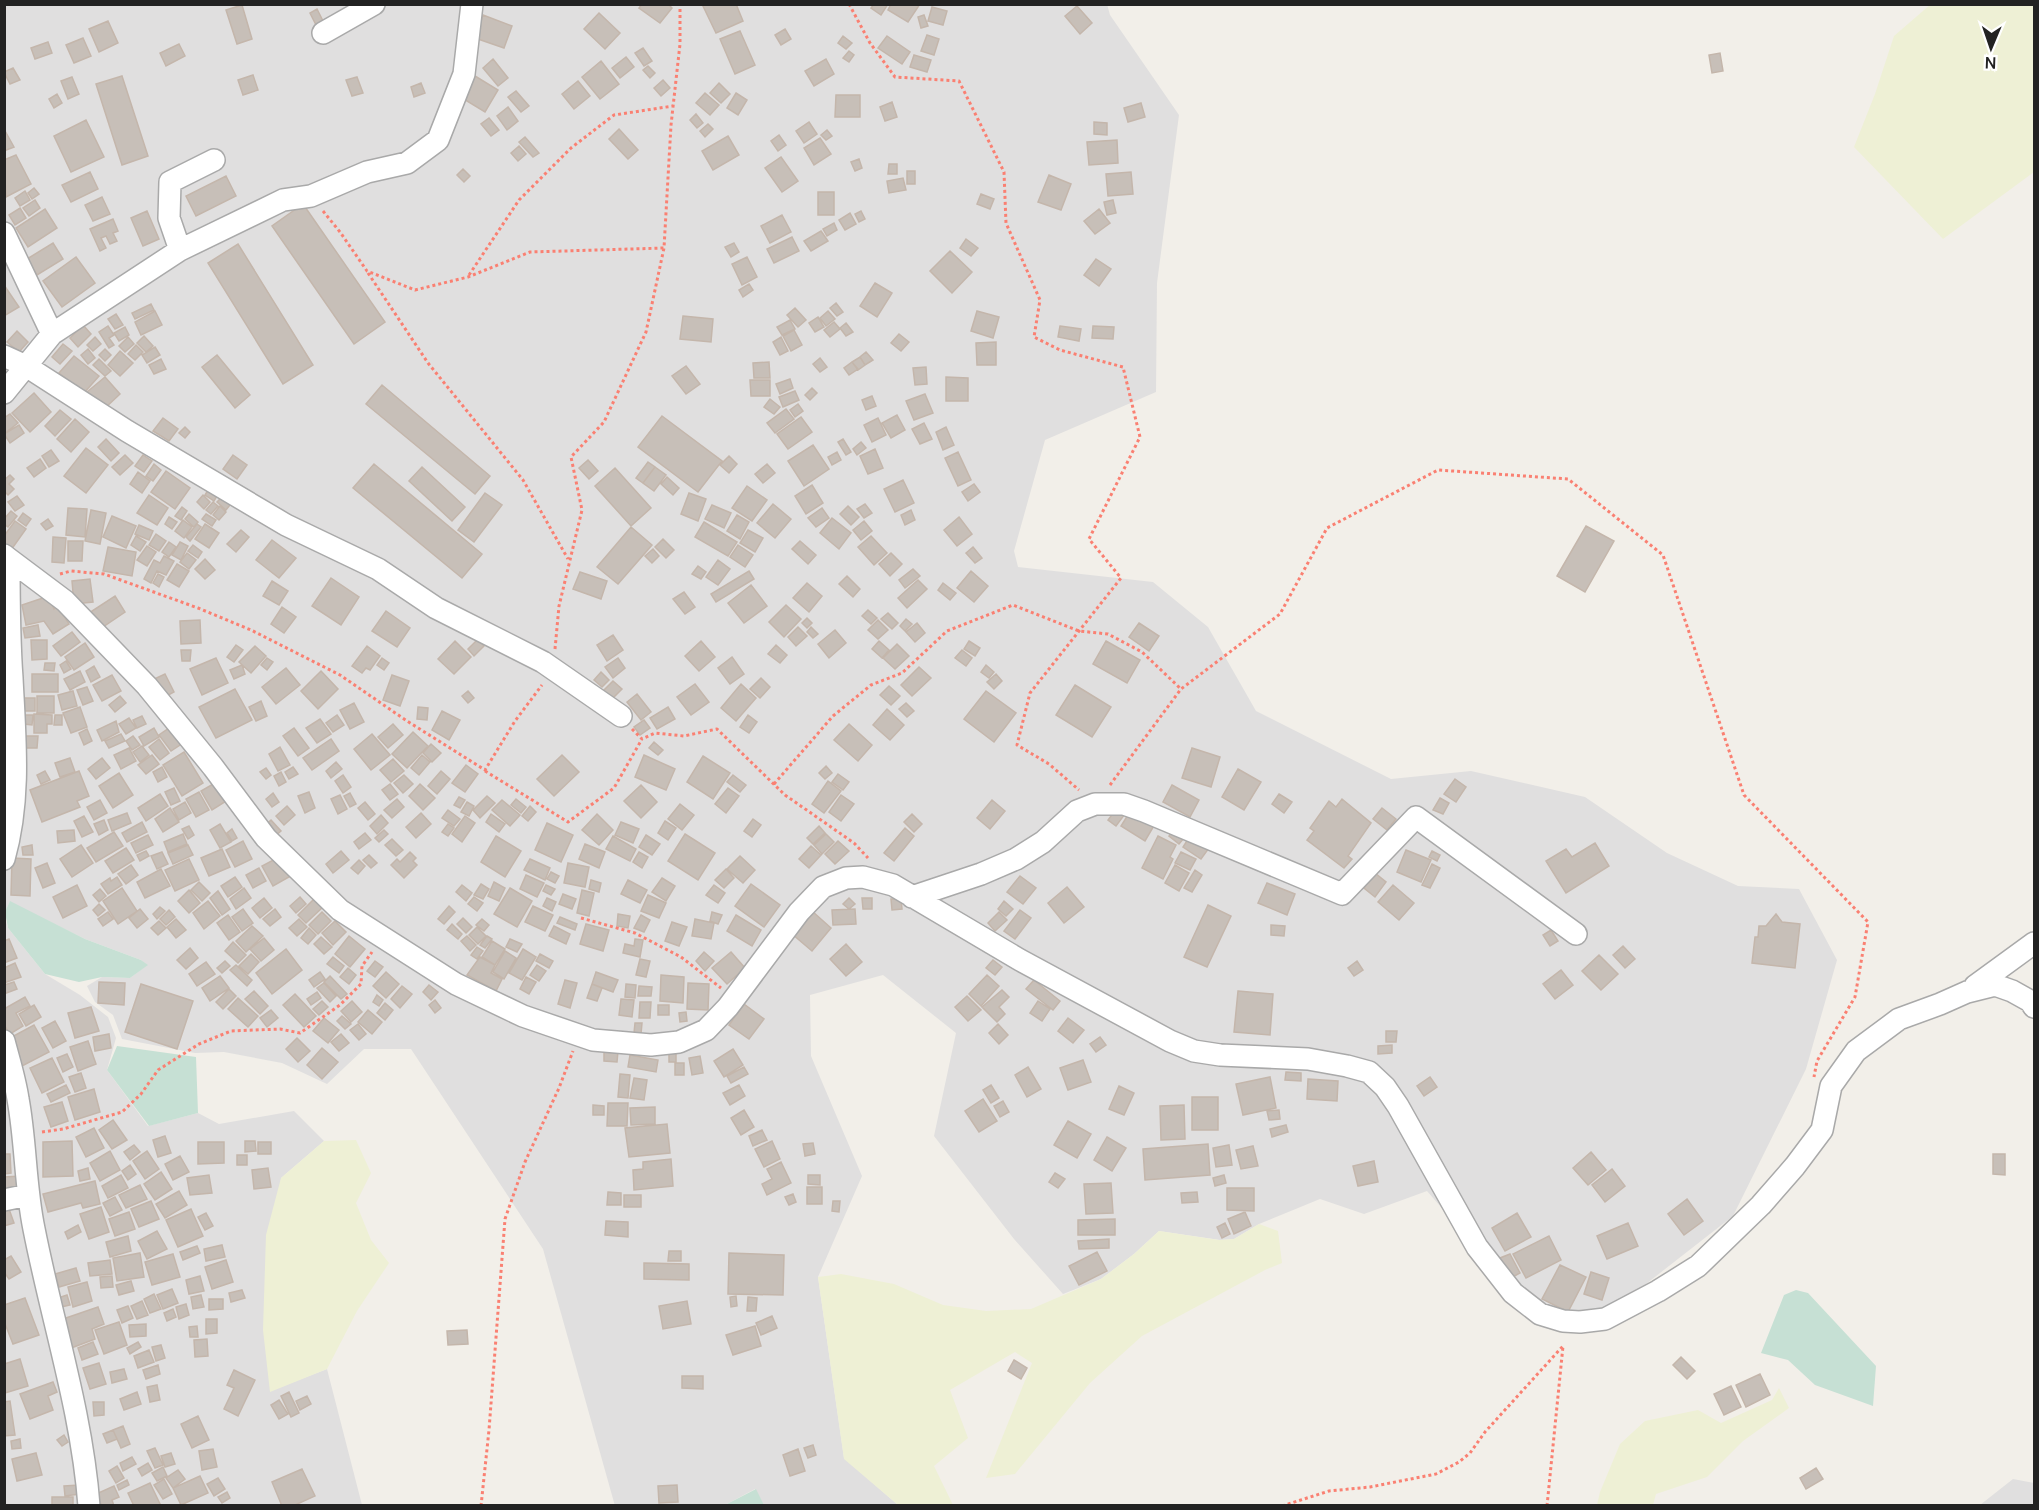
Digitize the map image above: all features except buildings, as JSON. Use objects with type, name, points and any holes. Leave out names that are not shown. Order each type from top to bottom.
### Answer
[{"type":"street","points":[[323,33],[374,4]]},
{"type":"street","points":[[4,393],[52,334],[180,250],[283,200],[311,196],[367,172],[407,163],[438,140],[464,74],[472,4]]},
{"type":"street","points":[[180,250],[169,218],[170,182],[214,159]]},
{"type":"street","points":[[4,233],[52,334]]},
{"type":"street","points":[[4,356],[26,366],[127,430],[286,525],[378,569],[436,608],[543,662],[621,716]]},
{"type":"street","points":[[7,557],[65,601],[147,686],[213,767],[266,838],[340,910],[456,984],[523,1016],[593,1040],[651,1045],[680,1042],[706,1030],[734,998],[799,912],[823,886],[846,878],[862,877],[893,885],[1020,960],[1140,1026],[1194,1051],[1220,1055],[1308,1059],[1369,1072],[1385,1087],[1398,1106],[1484,1257],[1513,1293],[1540,1314],[1563,1321],[1580,1322],[1605,1319],[1658,1292],[1698,1266],[1761,1205],[1796,1166],[1822,1130],[1831,1086],[1856,1051],[1899,1019],[1967,992],[1995,985],[2012,990],[2030,1001],[2034,1008]]},
{"type":"street","points":[[6,850],[15,802],[17,769],[7,557]]},
{"type":"street","points":[[912,897],[981,874],[1016,859],[1043,842],[1077,811],[1095,804],[1124,804],[1144,811],[1342,894],[1416,817],[1576,934]]},
{"type":"street","points":[[1967,992],[2034,943]]},
{"type":"street","points":[[4,1041],[18,1098],[28,1195],[50,1309],[78,1429],[87,1475],[89,1506]]},
{"type":"street","points":[[4,1200],[28,1195]]},
{"type":"path","points":[[485,770],[515,721],[554,670],[559,606],[582,510],[571,457],[604,422],[646,332],[664,248],[673,106],[680,44],[680,4]]},
{"type":"path","points":[[849,4],[870,43],[895,77],[959,81],[1004,172],[1006,223],[1040,300],[1034,337],[1060,350],[1123,367],[1140,437],[1089,539],[1120,578],[1030,693],[1017,745],[1048,764],[1095,804],[1181,690],[1280,614],[1328,528],[1438,470],[1568,479],[1663,555],[1744,795],[1868,922],[1855,997],[1817,1061],[1812,1084]]},
{"type":"path","points":[[468,277],[519,200],[571,148],[614,115],[673,106]]},
{"type":"path","points":[[311,196],[340,232],[428,363],[523,480],[569,561]]},
{"type":"path","points":[[367,271],[415,290],[468,277],[530,252],[664,248]]},
{"type":"path","points":[[38,580],[71,571],[104,574],[251,630],[340,675],[407,721],[568,822],[614,788],[642,740],[655,733],[684,736],[717,729],[785,795],[854,843],[870,860]]},
{"type":"path","points":[[774,784],[833,716],[871,685],[902,673],[947,631],[1013,605],[1078,631],[1108,634],[1142,652],[1181,690]]},
{"type":"path","points":[[621,716],[642,740]]},
{"type":"path","points":[[581,918],[635,933],[681,957],[734,998]]},
{"type":"path","points":[[22,1134],[63,1129],[122,1112],[141,1094],[158,1070],[199,1044],[231,1031],[280,1029],[300,1033],[340,1005],[361,984],[362,966],[381,937]]},
{"type":"path","points":[[481,1506],[506,1219],[525,1162],[559,1088],[579,1035]]},
{"type":"path","points":[[1547,1506],[1563,1346],[1563,1321]]},
{"type":"path","points":[[1282,1506],[1329,1491],[1370,1488],[1436,1474],[1459,1462],[1470,1453],[1485,1432],[1563,1346]]},
{"type":"shaded area","points":[[1107,4],[1110,15],[1179,115],[1157,283],[1156,392],[1045,440],[1014,551],[1018,567],[1153,582],[1208,627],[1256,711],[1391,779],[1471,771],[1585,797],[1667,853],[1738,886],[1799,889],[1837,960],[1806,1069],[1733,1216],[1628,1298],[1587,1318],[1544,1311],[1500,1275],[1427,1191],[1364,1214],[1320,1199],[1259,1224],[1234,1239],[1220,1240],[1159,1231],[1101,1279],[1063,1294],[1014,1239],[934,1136],[956,1033],[883,975],[810,995],[811,1056],[862,1176],[818,1277],[844,1458],[898,1505],[764,1505],[755,1489],[725,1505],[615,1506],[543,1249],[411,1049],[364,1049],[327,1084],[282,1063],[224,1052],[195,1053],[122,1039],[113,1015],[95,1002],[87,986],[102,977],[130,978],[147,965],[141,960],[85,939],[10,902],[5,912],[5,5]]},
{"type":"shaded area","points":[[4,914],[8,928],[45,974],[80,995],[108,1017],[116,1038],[107,1070],[148,1126],[198,1113],[219,1124],[294,1111],[324,1141],[281,1178],[270,1391],[327,1369],[362,1505],[5,1505]]},
{"type":"shaded area","points":[[2013,1479],[2034,1483],[2034,1505],[1980,1505]]},
{"type":"green space","points":[[1931,4],[2034,5],[2034,172],[1943,239],[1854,147],[1894,36]]},
{"type":"green space","points":[[10,901],[85,939],[141,960],[148,965],[130,978],[102,977],[79,982],[45,974],[8,928],[5,912]]},
{"type":"green space","points":[[117,1046],[196,1057],[198,1113],[149,1126],[107,1070]]},
{"type":"green space","points":[[356,1140],[371,1173],[356,1203],[371,1240],[389,1263],[357,1311],[327,1369],[270,1392],[263,1330],[266,1235],[281,1178],[324,1141]]},
{"type":"green space","points":[[1259,1224],[1278,1231],[1282,1263],[1142,1336],[1090,1383],[1015,1474],[986,1478],[1032,1363],[1015,1352],[950,1390],[968,1438],[934,1466],[953,1505],[898,1505],[844,1459],[818,1277],[841,1274],[894,1284],[943,1305],[986,1311],[1031,1309],[1101,1279],[1159,1231],[1219,1240],[1234,1239]]},
{"type":"green space","points":[[1796,1290],[1808,1293],[1876,1366],[1873,1406],[1815,1385],[1788,1360],[1761,1353],[1784,1295]]},
{"type":"green space","points":[[1779,1388],[1789,1408],[1743,1441],[1707,1477],[1656,1494],[1653,1505],[1597,1505],[1620,1444],[1645,1421],[1698,1410],[1721,1423],[1772,1400]]},
{"type":"green space","points":[[756,1489],[764,1505],[725,1505]]}]
